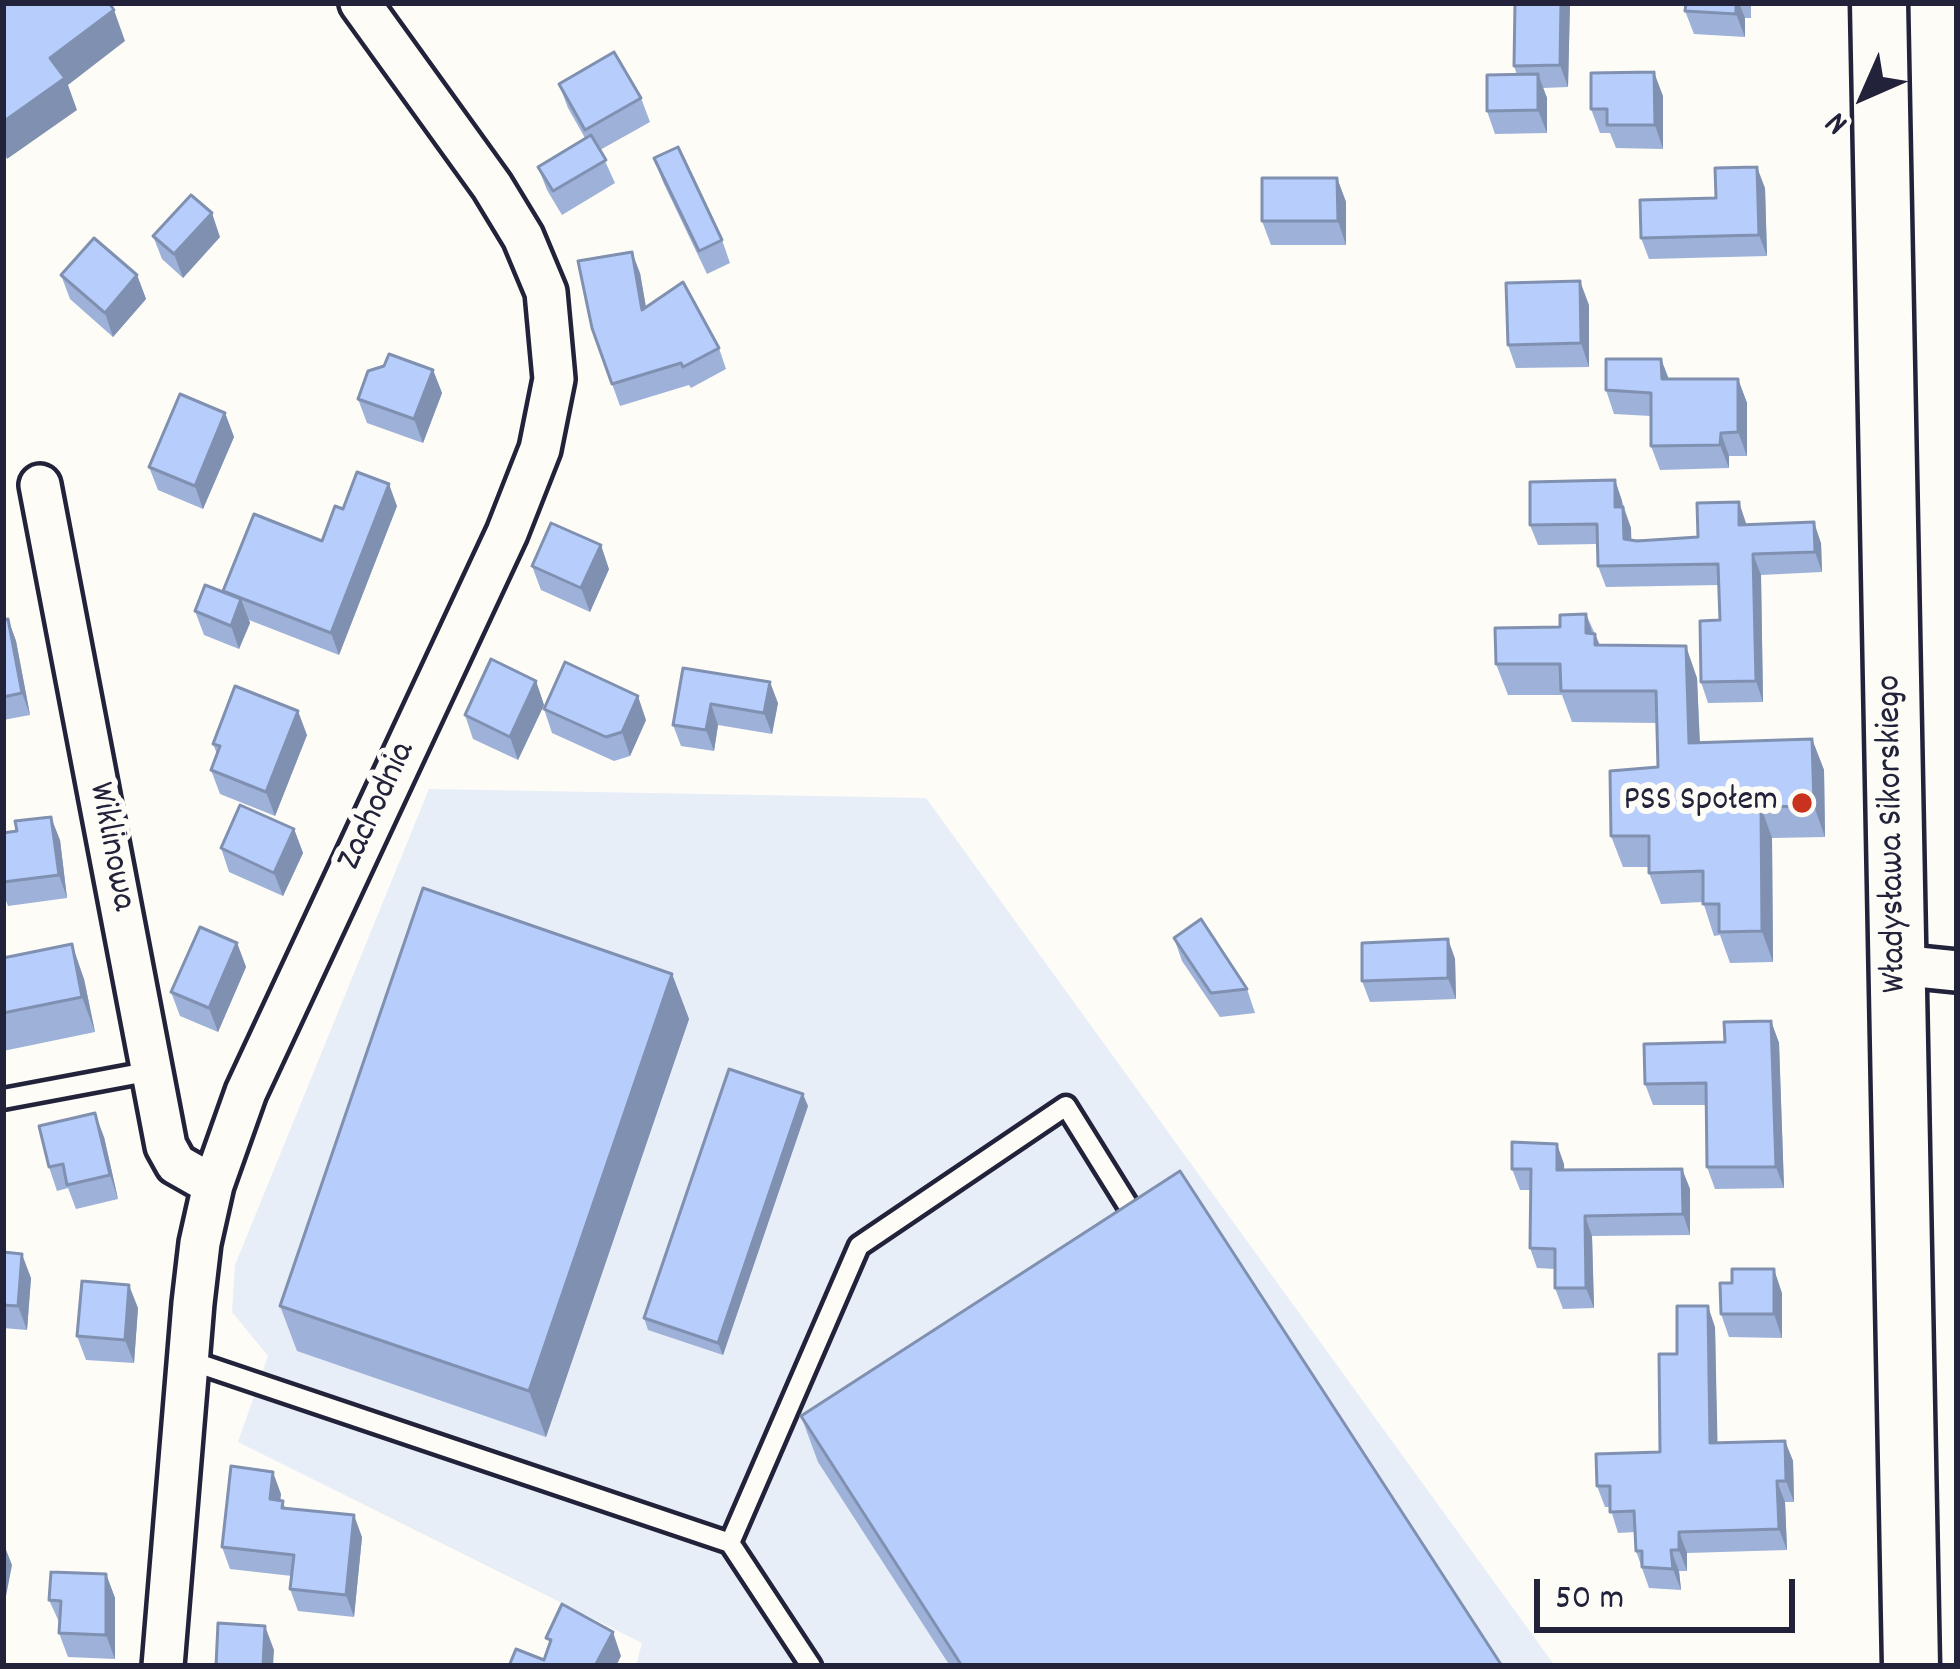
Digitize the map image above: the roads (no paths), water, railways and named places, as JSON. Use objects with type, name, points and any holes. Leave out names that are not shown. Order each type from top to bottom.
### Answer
[{"type":"main road","name":"Władysława Sikorskiego","points":[[1879,3],[1911,1666]]},
{"type":"street","name":"Zachodnia","points":[[163,1666],[200,1243],[213,1185],[246,1093],[516,512],[540,449],[554,379],[546,292],[510,211],[360,3]]},
{"type":"street","name":"Wiklinowa","points":[[40,485],[170,1155],[187,1173],[213,1185]]},
{"type":"street","points":[[1898,965],[1957,971]]},
{"type":"lane","points":[[3,1099],[152,1071]]},
{"type":"lane","points":[[730,1543],[859,1246],[1066,1106],[1132,1212]]},
{"type":"lane","points":[[188,1360],[730,1543],[811,1666]]},
{"type":"place","name":"PSS Społem","points":[[1802,803]]}]
